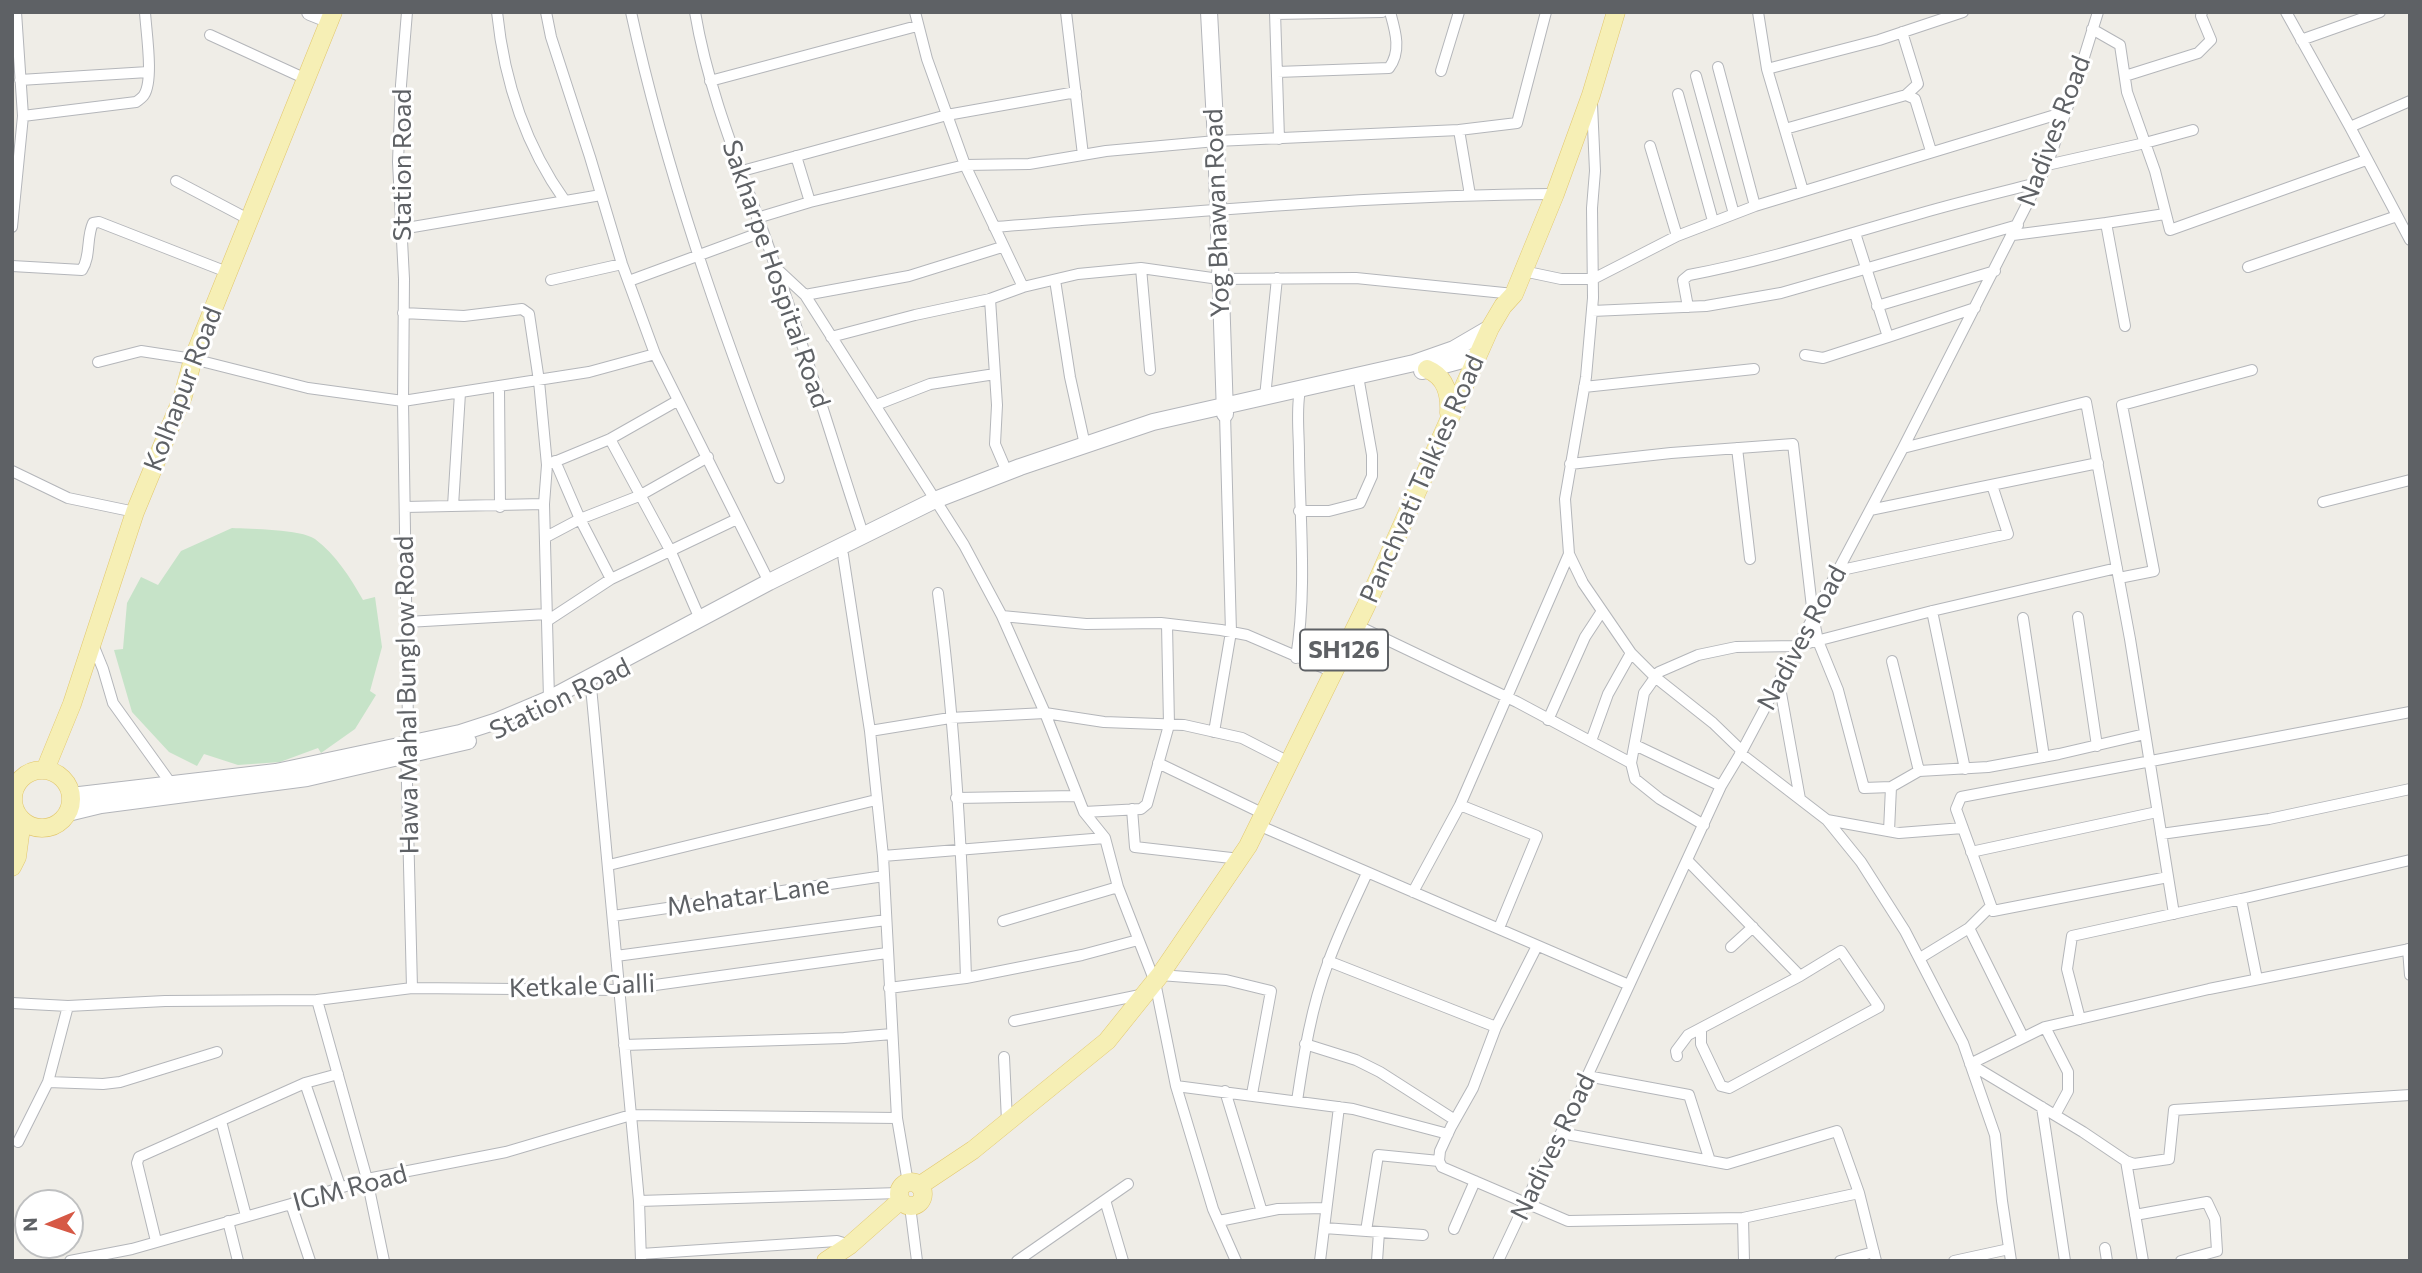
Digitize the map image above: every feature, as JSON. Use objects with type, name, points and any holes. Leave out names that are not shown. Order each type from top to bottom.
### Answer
[{"type":"main road","points":[[310,12],[331,16]]},
{"type":"main road","name":"Yog Bhawan Road","points":[[1209,12],[1225,410]]},
{"type":"main road","name":"Panchvati Talkies Road","points":[[850,1245],[908,1194],[973,1150],[1107,1041],[1153,984],[1240,859],[1356,625],[1490,328],[1514,294],[1555,194],[1591,94],[1616,12]]},
{"type":"main road","name":"Kolhapur Road","points":[[45,770],[72,704],[135,512],[169,435],[193,359],[331,16]]},
{"type":"main road","points":[[1359,381],[1440,355],[1490,328]]},
{"type":"main road","points":[[936,503],[1007,472],[1153,422],[1427,369],[1477,356]]},
{"type":"main road","points":[[1427,369],[1445,383],[1449,394],[1448,419]]},
{"type":"main road","points":[[936,503],[1115,441],[1265,397],[1299,393]]},
{"type":"main road","name":"Station Road","points":[[69,805],[102,806],[307,778],[498,721],[591,681],[781,584],[840,551],[863,534],[936,503]]},
{"type":"main road","name":"Station Road","points":[[69,805],[172,785],[276,772],[406,749],[449,746],[511,727],[700,618],[769,582],[875,535],[936,503]]},
{"type":"main road","points":[[14,862],[44,828],[61,821],[69,805],[68,786],[63,778],[45,770],[27,774],[13,795],[22,820],[27,825],[44,828]]},
{"type":"main road","points":[[14,862],[22,820]]},
{"type":"main road","points":[[826,1261],[850,1245]]},
{"type":"street","points":[[12,227],[23,116],[17,101],[20,80],[16,12]]},
{"type":"street","points":[[23,116],[136,102],[144,97],[148,72],[145,12]]},
{"type":"street","name":"Station Road","points":[[402,401],[403,313],[398,162],[407,12]]},
{"type":"street","points":[[496,12],[510,87],[532,147],[565,201]]},
{"type":"street","points":[[547,12],[551,37],[622,264],[655,354],[769,582]]},
{"type":"street","points":[[631,12],[653,101],[698,255],[779,478]]},
{"type":"street","name":"Sakharpe Hospital Road","points":[[695,12],[710,81],[777,269],[863,534]]},
{"type":"street","points":[[915,12],[917,26],[965,165],[1023,287]]},
{"type":"street","points":[[1066,12],[1083,155]]},
{"type":"street","points":[[1279,139],[1275,13],[1382,12]]},
{"type":"street","points":[[1277,72],[1389,68],[1394,61],[1397,45],[1390,12]]},
{"type":"street","points":[[1441,71],[1459,12]]},
{"type":"street","points":[[757,218],[810,202],[965,165],[1029,164],[1083,155],[1216,141],[1459,130],[1517,123],[1546,12]]},
{"type":"street","points":[[1758,12],[1767,69],[1803,191]]},
{"type":"street","points":[[1767,69],[1902,32],[1963,12]]},
{"type":"street","name":"Nadives Road","points":[[1498,1261],[1561,1133],[1721,786],[1903,448],[2047,165],[2098,12]]},
{"type":"street","points":[[2125,76],[2199,53],[2211,40],[2201,16],[2202,12]]},
{"type":"street","points":[[2286,12],[2410,240]]},
{"type":"street","points":[[2301,40],[2381,12]]},
{"type":"street","points":[[710,81],[917,26]]},
{"type":"street","points":[[2092,29],[2120,44],[2127,92],[2155,172],[2171,230],[2366,160]]},
{"type":"street","points":[[1785,129],[1906,96],[1918,84],[1902,32]]},
{"type":"street","points":[[210,35],[306,79]]},
{"type":"street","points":[[1718,68],[1755,206]]},
{"type":"street","points":[[20,80],[148,72]]},
{"type":"street","points":[[1696,76],[1734,214]]},
{"type":"street","points":[[742,171],[947,115],[1076,92]]},
{"type":"street","points":[[1591,94],[1595,171],[1592,208],[1592,311],[1584,387],[1565,499],[1569,554],[1583,583],[1631,653],[1655,677],[1713,723],[1741,752],[1827,820],[1861,862],[1920,958],[1963,1043],[1995,1135],[2010,1255],[1954,1261]]},
{"type":"street","points":[[1678,94],[1713,221]]},
{"type":"street","points":[[1906,96],[1914,99],[1931,151]]},
{"type":"street","points":[[2350,127],[2410,101]]},
{"type":"street","points":[[1523,271],[1561,279],[1593,279],[1678,236],[1755,206],[2065,112]]},
{"type":"street","points":[[1459,130],[1470,195]]},
{"type":"street","points":[[2047,165],[2193,130]]},
{"type":"street","points":[[1650,146],[1678,236]]},
{"type":"street","points":[[796,156],[810,202]]},
{"type":"street","points":[[176,181],[250,220]]},
{"type":"street","points":[[1688,307],[1683,280],[1689,275],[1744,265],[1927,211],[2036,183]]},
{"type":"street","points":[[993,227],[1217,209],[1470,195],[1555,194]]},
{"type":"street","points":[[401,229],[601,195]]},
{"type":"street","points":[[1592,311],[1706,306],[1781,293],[2015,230],[2106,223],[2165,214]]},
{"type":"street","points":[[2248,267],[2398,216]]},
{"type":"street","points":[[12,266],[76,272],[82,270],[86,265],[90,229],[93,223],[99,222],[227,272]]},
{"type":"street","points":[[2106,223],[2125,326]]},
{"type":"street","points":[[629,281],[762,232]]},
{"type":"street","points":[[1855,233],[1888,337]]},
{"type":"street","points":[[805,295],[909,276],[1002,247]]},
{"type":"street","points":[[551,280],[622,264]]},
{"type":"street","points":[[1141,268],[1150,370]]},
{"type":"street","points":[[831,337],[990,299],[1023,287],[1078,274],[1141,268],[1219,279],[1356,278],[1514,294]]},
{"type":"street","points":[[777,269],[805,295],[964,545],[1002,616],[1045,713],[1084,812],[1105,838],[1118,887],[1153,984],[1176,1086],[1219,1221],[1236,1261]]},
{"type":"street","points":[[1877,306],[1994,271]]},
{"type":"street","points":[[1265,397],[1277,278]]},
{"type":"street","points":[[1055,280],[1070,377],[1085,445]]},
{"type":"street","points":[[990,299],[998,405],[995,444],[1007,472]]},
{"type":"street","points":[[403,313],[464,316],[522,309],[530,318],[551,463],[544,504],[549,699]]},
{"type":"street","points":[[1805,355],[1823,358],[1975,309]]},
{"type":"street","points":[[98,362],[141,351],[193,359],[308,388],[402,401],[589,372],[655,354]]},
{"type":"street","points":[[1584,387],[1755,369]]},
{"type":"street","points":[[1703,825],[1660,799],[1635,779],[1630,763],[1644,693],[1659,672],[1698,655],[1736,647],[1797,646],[1932,611],[2118,573],[2154,571],[2122,405],[2252,370]]},
{"type":"street","points":[[876,405],[930,384],[995,374]]},
{"type":"street","points":[[1299,510],[1329,511],[1360,503],[1372,476],[1372,455],[1359,381]]},
{"type":"street","points":[[499,387],[500,507]]},
{"type":"street","points":[[453,506],[460,393]]},
{"type":"street","points":[[1296,657],[1302,624],[1304,574],[1299,510],[1299,393]]},
{"type":"street","name":"Hawa Mahal Bunglow Road","points":[[402,401],[412,988]]},
{"type":"street","points":[[551,463],[610,439],[677,401]]},
{"type":"street","points":[[1903,448],[2087,402],[2174,914]]},
{"type":"street","points":[[1214,732],[1231,632],[1225,410]]},
{"type":"street","points":[[610,439],[670,551],[700,618]]},
{"type":"street","points":[[1570,464],[1793,444],[1818,641],[1838,690],[1864,788],[1891,787],[1919,771],[1965,769],[2044,757],[2145,734]]},
{"type":"street","points":[[1737,448],[1750,559]]},
{"type":"street","points":[[546,537],[580,519],[639,496],[708,457]]},
{"type":"street","points":[[551,463],[611,579]]},
{"type":"street","points":[[1870,510],[2098,463]]},
{"type":"street","points":[[12,471],[68,498],[135,512]]},
{"type":"street","points":[[2323,502],[2410,480]]},
{"type":"street","points":[[1837,571],[2008,534],[1992,485]]},
{"type":"street","points":[[405,507],[544,504]]},
{"type":"street","points":[[407,622],[547,618],[611,579],[737,519]]},
{"type":"street","points":[[840,551],[870,731],[883,856],[897,1118],[917,1261]]},
{"type":"street","points":[[1413,892],[1460,805],[1569,554]]},
{"type":"street","points":[[938,593],[948,670],[961,850],[966,978]]},
{"type":"street","points":[[1548,720],[1585,637],[1602,611]]},
{"type":"street","points":[[1932,611],[1965,769]]},
{"type":"street","points":[[1002,616],[1086,624],[1167,624],[1231,632],[1247,635],[1333,672]]},
{"type":"street","points":[[2078,617],[2097,746]]},
{"type":"street","points":[[2024,618],[2044,757]]},
{"type":"street","points":[[1084,812],[1141,809],[1147,804],[1169,725],[1167,624]]},
{"type":"street","points":[[1356,625],[1505,697],[1630,763]]},
{"type":"street","points":[[92,642],[113,703],[172,785]]},
{"type":"street","points":[[1591,741],[1608,694],[1631,653]]},
{"type":"street","points":[[1892,661],[1919,771]]},
{"type":"street","points":[[591,681],[639,1201],[641,1257],[837,1241],[850,1245]]},
{"type":"street","points":[[1779,681],[1800,800]]},
{"type":"street","points":[[2168,877],[1993,911],[1956,809],[1961,797],[2410,712]]},
{"type":"street","points":[[870,731],[950,718],[1045,713],[1104,722],[1169,725],[1214,732],[1242,738],[1289,762]]},
{"type":"street","points":[[1635,745],[1721,786]]},
{"type":"street","points":[[1158,763],[1367,873],[1629,985]]},
{"type":"street","points":[[1889,831],[1891,787]]},
{"type":"street","points":[[2161,834],[2269,819],[2410,789]]},
{"type":"street","points":[[956,798],[1077,796]]},
{"type":"street","points":[[609,865],[876,800]]},
{"type":"street","points":[[1460,805],[1537,836],[1499,928]]},
{"type":"street","points":[[1132,809],[1135,847],[1240,859]]},
{"type":"street","points":[[1971,852],[2157,813]]},
{"type":"street","points":[[1827,820],[1899,833],[1963,828]]},
{"type":"street","points":[[883,856],[1105,838]]},
{"type":"street","points":[[1687,860],[1800,976]]},
{"type":"street","points":[[2080,1019],[2067,969],[2072,936],[2410,860]]},
{"type":"street","points":[[1297,1101],[1305,1044],[1328,961],[1367,873]]},
{"type":"street","name":"Mehatar Lane","points":[[613,916],[884,876]]},
{"type":"street","points":[[1003,921],[1118,887]]},
{"type":"street","points":[[2241,899],[2257,979]]},
{"type":"street","points":[[1920,958],[1969,928],[1992,906]]},
{"type":"street","points":[[617,956],[886,920]]},
{"type":"street","points":[[1731,947],[1753,927]]},
{"type":"street","points":[[1969,928],[2023,1037]]},
{"type":"street","points":[[889,988],[966,978],[1082,955],[1138,940]]},
{"type":"street","points":[[1537,946],[1496,1027],[1473,1088],[1440,1151],[1439,1161],[1442,1167],[1568,1221],[1743,1218],[1859,1193]]},
{"type":"street","points":[[1970,1064],[2045,1027],[2257,979],[2409,949],[2410,975]]},
{"type":"street","points":[[1677,1056],[1676,1051],[1688,1035],[1800,976],[1840,951],[1880,1007],[1729,1088],[1721,1086],[1701,1044],[1701,1030]]},
{"type":"street","name":"Ketkale Galli","points":[[12,1003],[68,1006],[165,1001],[317,1000],[412,988],[619,990],[887,953]]},
{"type":"street","points":[[1328,961],[1496,1027]]},
{"type":"street","points":[[1014,1021],[1153,984],[1226,980],[1271,990],[1252,1094]]},
{"type":"street","points":[[317,1000],[367,1179],[384,1261]]},
{"type":"street","points":[[18,1142],[48,1082],[68,1006]]},
{"type":"street","points":[[2045,1027],[2068,1072],[2068,1091],[2055,1115]]},
{"type":"street","points":[[624,1045],[892,1034]]},
{"type":"street","points":[[1305,1044],[1356,1060],[1380,1072],[1455,1120]]},
{"type":"street","points":[[48,1082],[120,1082],[217,1052]]},
{"type":"street","points":[[1004,1057],[1007,1121]]},
{"type":"street","points":[[1970,1064],[2126,1161],[2144,1163],[2169,1159],[2174,1110],[2410,1095]]},
{"type":"street","points":[[156,1241],[137,1163],[139,1157],[305,1083],[338,1074]]},
{"type":"street","points":[[1587,1076],[1689,1095],[1710,1161]]},
{"type":"street","points":[[305,1083],[340,1186]]},
{"type":"street","points":[[1176,1086],[1339,1107],[1448,1134]]},
{"type":"street","points":[[1225,1091],[1262,1212]]},
{"type":"street","points":[[1320,1261],[1339,1107]]},
{"type":"street","points":[[2042,1107],[2065,1261]]},
{"type":"street","name":"IGM Road","points":[[75,1260],[132,1249],[291,1204],[340,1186],[506,1152],[631,1115],[897,1118]]},
{"type":"street","points":[[221,1121],[246,1216]]},
{"type":"street","points":[[1561,1133],[1727,1164],[1837,1131],[1859,1193],[1875,1256],[1840,1261]]},
{"type":"street","points":[[1366,1231],[1378,1155],[1439,1161]]},
{"type":"street","points":[[2126,1161],[2143,1261]]},
{"type":"street","points":[[1454,1229],[1475,1181]]},
{"type":"street","points":[[1017,1261],[1128,1184]]},
{"type":"street","points":[[639,1201],[908,1194]]},
{"type":"street","points":[[1105,1200],[1123,1261]]},
{"type":"street","points":[[2135,1214],[2207,1202],[2215,1219],[2217,1251],[2181,1261]]},
{"type":"street","points":[[291,1204],[310,1261]]},
{"type":"street","points":[[1219,1221],[1262,1212],[1326,1208]]},
{"type":"street","points":[[1743,1218],[1744,1261]]},
{"type":"street","points":[[228,1221],[238,1261]]},
{"type":"street","points":[[1324,1228],[1423,1235]]},
{"type":"street","points":[[1377,1261],[1379,1232]]},
{"type":"street","points":[[2105,1248],[2107,1261]]},
{"type":"street","points":[[132,1249],[135,1261]]},
{"type":"green space","points":[[232,528],[287,531],[315,539],[342,567],[363,600],[375,597],[382,647],[370,691],[376,695],[355,729],[321,753],[318,748],[280,762],[238,765],[204,754],[197,766],[169,752],[132,712],[114,650],[123,649],[127,603],[141,577],[158,585],[181,551]]}]
